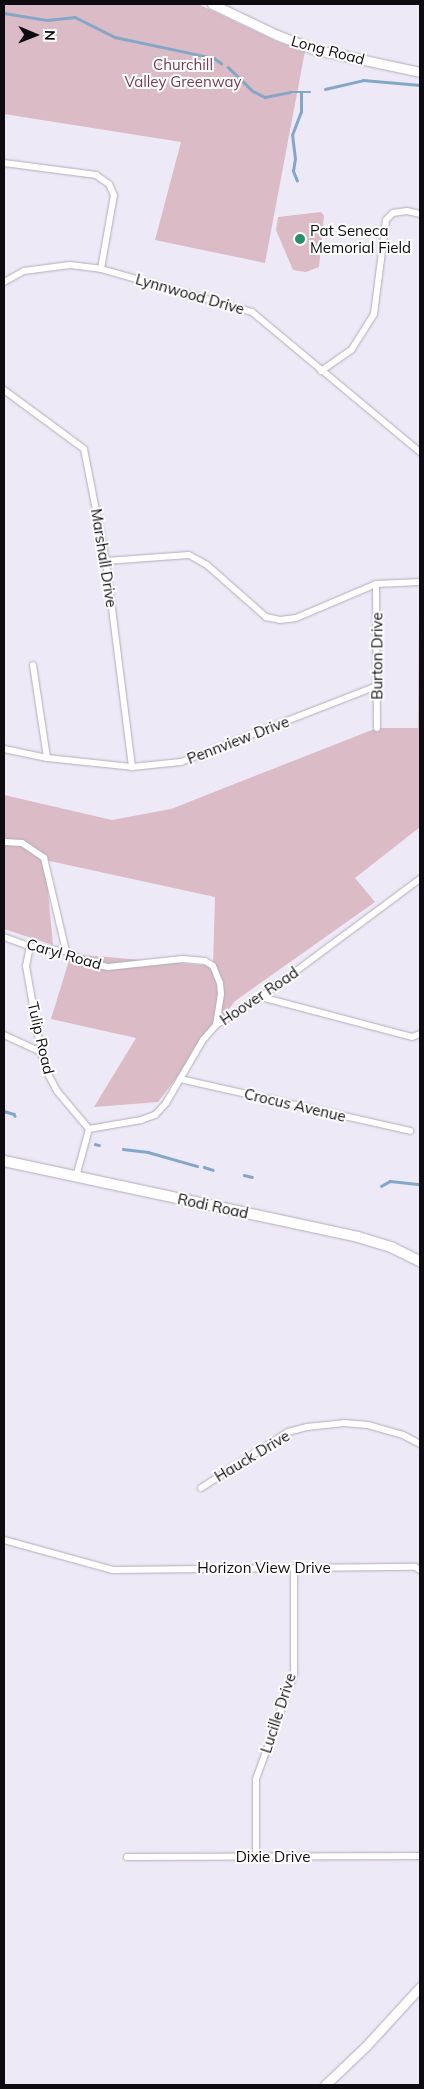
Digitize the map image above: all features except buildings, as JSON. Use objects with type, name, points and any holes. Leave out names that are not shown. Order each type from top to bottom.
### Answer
[{"type":"main road","name":"Rodi Road","points":[[4,1161],[358,1237],[393,1248],[420,1261]]},
{"type":"street","name":"Long Road","points":[[212,4],[277,35],[313,49],[420,72]]},
{"type":"street","points":[[4,163],[96,176],[109,184],[114,195],[101,269]]},
{"type":"street","points":[[321,371],[352,349],[374,314],[386,220],[394,213],[407,211],[420,214]]},
{"type":"street","name":"Lynnwood Drive","points":[[4,282],[24,272],[70,265],[101,269],[252,312],[420,452]]},
{"type":"street","name":"Marshall Drive","points":[[4,390],[84,449],[106,561],[132,767]]},
{"type":"street","points":[[106,561],[189,555],[207,565],[266,617],[280,620],[296,618],[376,584],[420,582]]},
{"type":"street","name":"Burton Drive","points":[[376,584],[377,728]]},
{"type":"street","points":[[33,665],[46,758]]},
{"type":"street","name":"Pennview Drive","points":[[4,749],[46,758],[132,767],[181,762],[377,686]]},
{"type":"street","points":[[4,842],[22,843],[44,858],[66,951]]},
{"type":"street","name":"Hoover Road","points":[[89,1129],[155,1115],[166,1102],[203,1040],[216,1025],[261,997],[420,879]]},
{"type":"street","name":"Caryl Road","points":[[4,937],[32,946],[66,951],[86,962],[108,967],[183,959],[196,959],[213,966],[218,974],[221,994],[216,1025]]},
{"type":"street","name":"Tulip Road","points":[[32,946],[26,966],[41,1052],[48,1074],[57,1091],[89,1129]]},
{"type":"street","points":[[261,997],[412,1037],[420,1034]]},
{"type":"street","points":[[4,1035],[41,1052]]},
{"type":"street","name":"Crocus Avenue","points":[[180,1079],[410,1132]]},
{"type":"street","points":[[76,1177],[89,1129]]},
{"type":"street","name":"Hauck Drive","points":[[201,1488],[288,1432],[307,1427],[337,1424],[368,1424],[403,1435],[420,1444]]},
{"type":"street","name":"Horizon View Drive","points":[[4,1540],[114,1570],[418,1569]]},
{"type":"street","name":"Lucille Drive","points":[[256,1857],[256,1779],[294,1674],[294,1568]]},
{"type":"street","name":"Dixie Drive","points":[[126,1858],[420,1856]]},
{"type":"street","points":[[324,2085],[366,2046],[420,1987]]},
{"type":"green space","name":"Churchill Valley Greenway","points":[[4,4],[198,4],[278,42],[305,51],[265,263],[155,240],[181,142],[4,114]]},
{"type":"green space","name":"Pat Seneca Memorial Field","points":[[321,212],[324,216],[319,267],[306,272],[293,270],[276,230],[278,217]]},
{"type":"green space","points":[[419,615],[420,827],[355,878],[375,902],[235,1001],[158,1102],[94,1107],[136,1038],[51,1019],[71,954],[213,966],[215,897],[45,860],[53,945],[4,929],[4,795],[112,820],[171,809],[377,728],[418,728]]},
{"type":"waterway","points":[[4,13],[47,20],[75,17],[115,37],[214,58],[221,63]]},
{"type":"waterway","points":[[228,67],[253,91],[265,97],[290,92],[310,92]]},
{"type":"waterway","points":[[325,89],[363,80],[420,85]]},
{"type":"waterway","points":[[297,181],[293,171],[295,159],[292,135],[301,112],[301,93]]},
{"type":"waterway","points":[[4,1111],[15,1116]]},
{"type":"waterway","points":[[95,1144],[99,1145]]},
{"type":"waterway","points":[[123,1149],[148,1152],[197,1166]]},
{"type":"waterway","points":[[204,1167],[213,1170]]},
{"type":"waterway","points":[[244,1175],[252,1177]]},
{"type":"waterway","points":[[381,1186],[390,1181],[420,1184]]},
{"type":"place","name":"Pat Seneca Memorial Field","points":[[300,239]]}]
